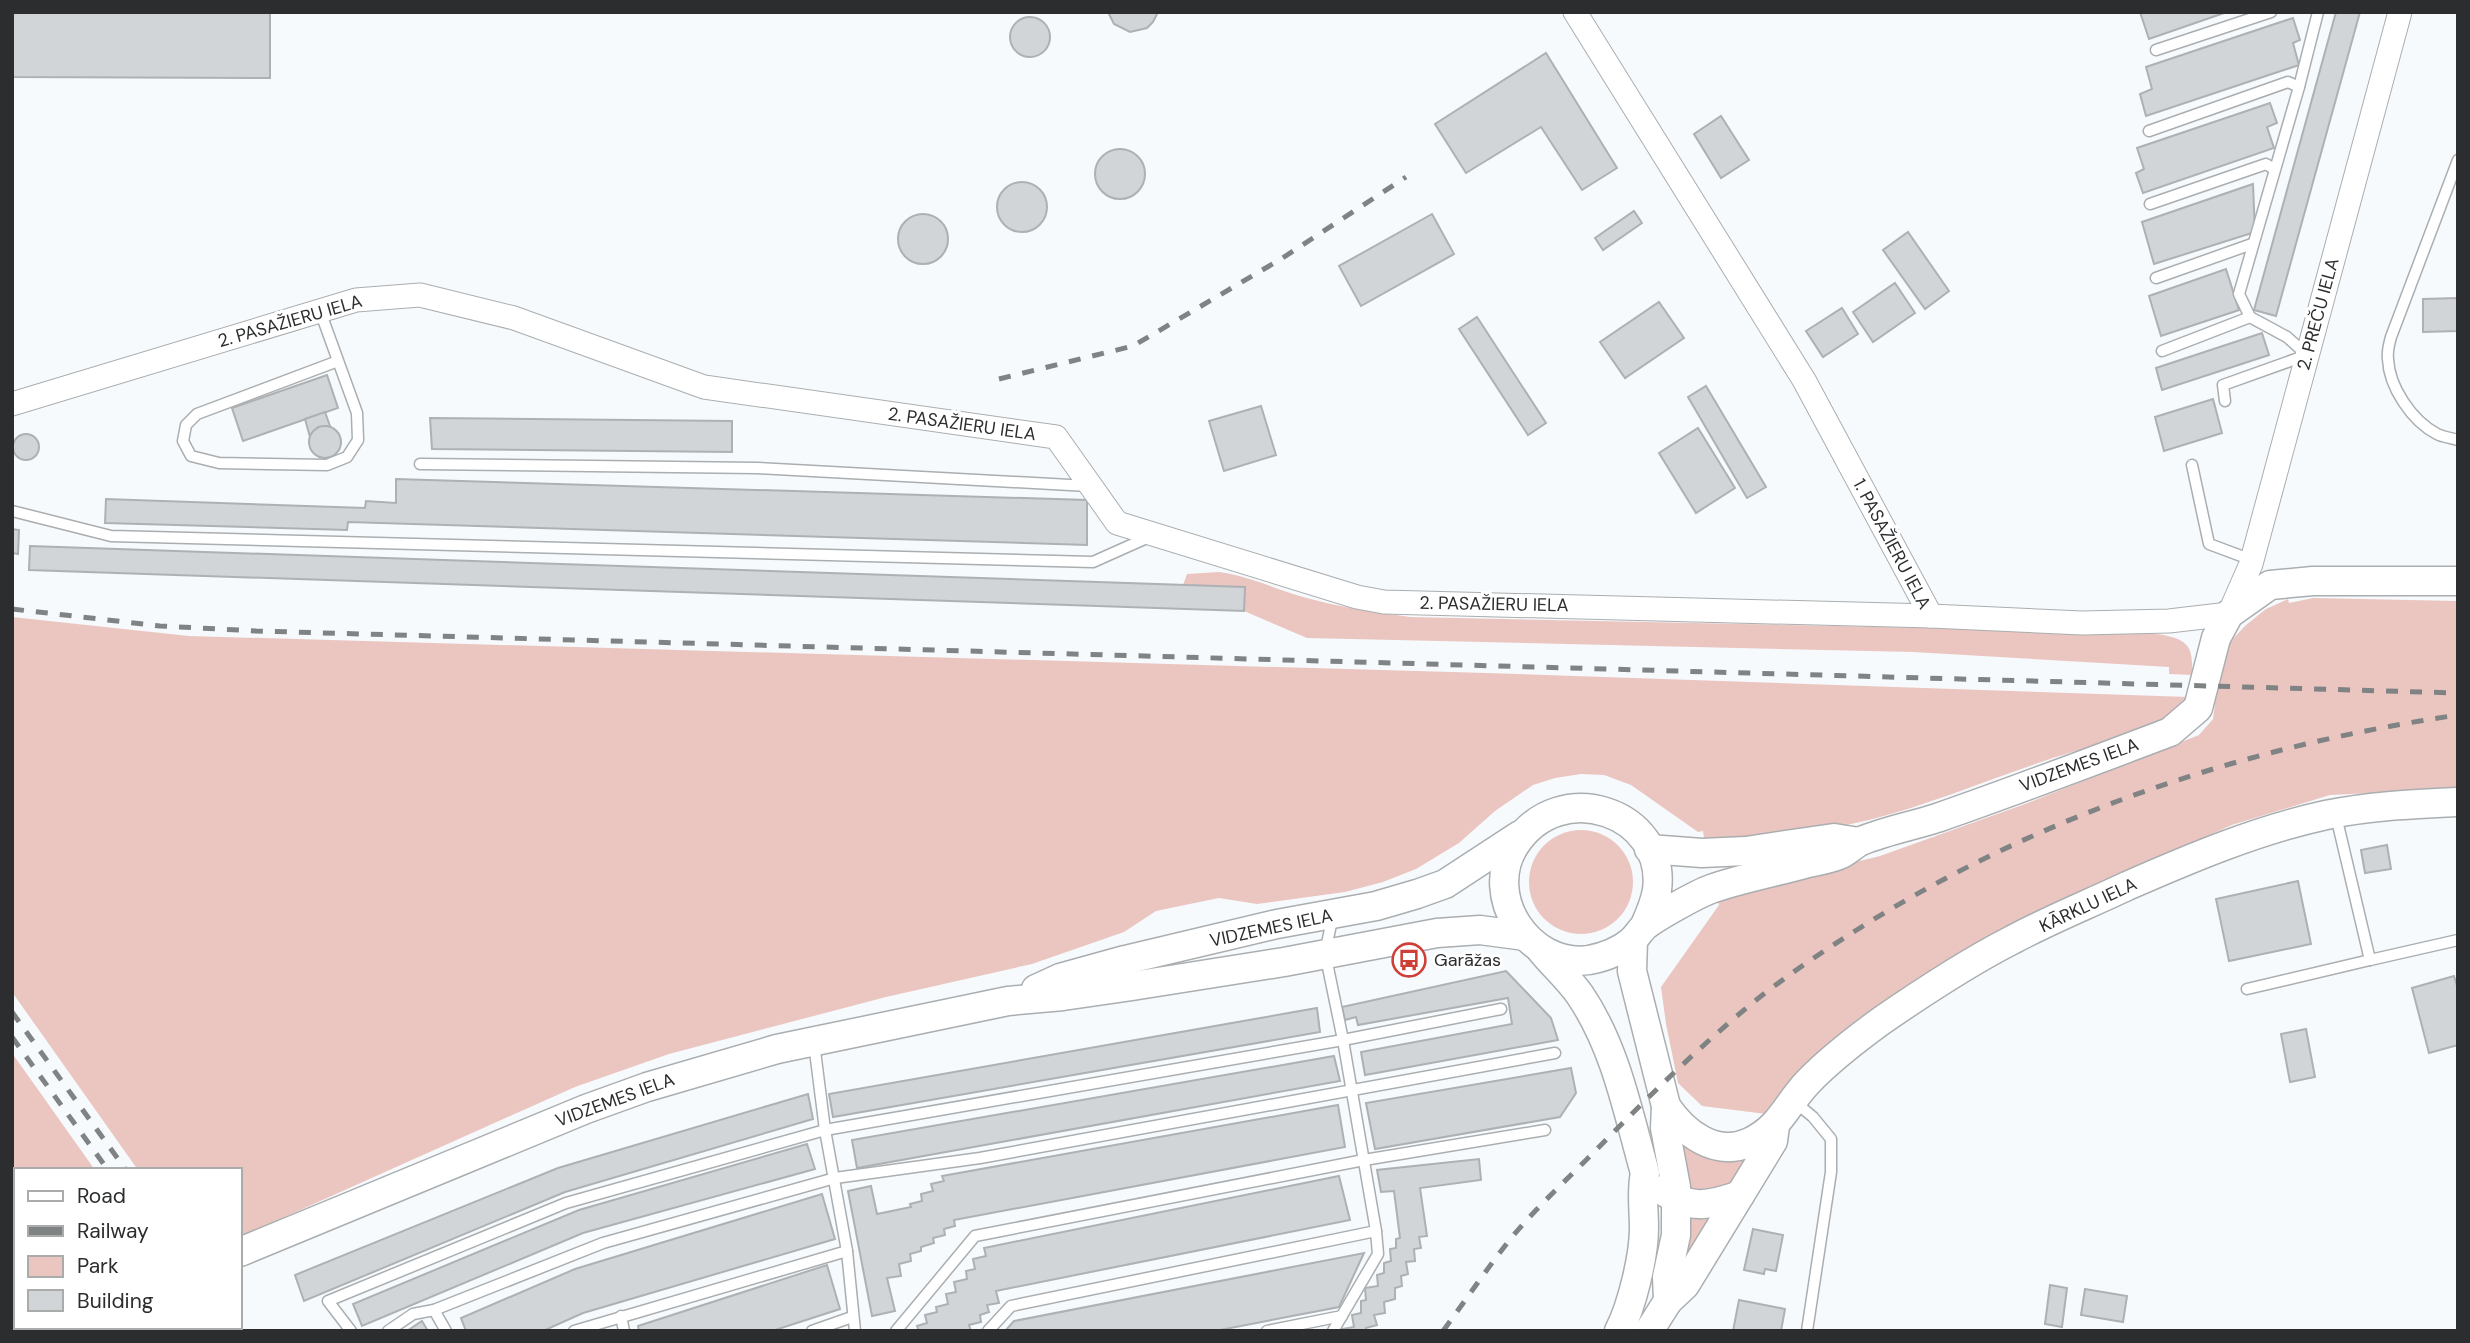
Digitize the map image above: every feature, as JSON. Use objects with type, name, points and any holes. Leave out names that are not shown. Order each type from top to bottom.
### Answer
[{"type":"street","name":"1. PASAŽIERU IELA","points":[[1575,12],[1804,380],[1931,616],[2082,623],[2169,621],[2230,614],[2270,585],[2313,581],[2458,581]]},
{"type":"street","name":"2. PREČU IELA","points":[[2230,614],[2252,560],[2400,12]]},
{"type":"street","name":"2. PASAŽIERU IELA","points":[[12,404],[356,300],[420,295],[514,318],[704,387],[1056,437],[1117,523],[1357,597],[1384,602],[1931,616]]},
{"type":"street","name":"VIDZEMES IELA","points":[[242,1249],[598,1105],[712,1067],[813,1041],[1008,1001],[1132,986],[1437,933],[1480,930],[1532,942],[1562,958],[1587,960],[1612,954],[1639,933],[1710,889],[1839,855],[1859,842],[1937,818],[2170,732],[2198,708],[2216,638],[2230,614]]},
{"type":"street","name":"KĀRKLU IELA","points":[[1666,1106],[1677,1122],[1696,1138],[1713,1145],[1731,1147],[1749,1142],[1775,1126],[1806,1084],[1843,1049],[1925,992],[2012,940],[2188,859],[2266,832],[2335,814],[2381,807],[2458,802]]},
{"type":"street","name":"VIDZEMES IELA","points":[[1008,1001],[1060,978],[1125,960],[1277,924],[1376,906],[1445,884],[1543,817],[1566,808],[1591,808],[1614,814],[1634,829],[1649,849],[1656,868],[1657,888],[1653,907],[1639,933]]},
{"type":"street","name":"VIDZEMES IELA","points":[[1524,832],[1506,865],[1504,884],[1514,921],[1532,942]]},
{"type":"street","name":"VIDZEMES IELA","points":[[1649,849],[1702,853],[1746,851],[1835,838],[1859,842]]},
{"type":"street","name":"KĀRKLU IELA","points":[[1639,933],[1632,971],[1666,1106],[1665,1128],[1676,1187],[1676,1235],[1667,1277],[1668,1301]]},
{"type":"street","points":[[1532,942],[1579,994],[1597,1026],[1613,1061],[1645,1173],[1642,1189],[1644,1229],[1641,1260],[1619,1331]]},
{"type":"street","name":"KĀRKLU IELA","points":[[1649,1331],[1668,1301],[1685,1285],[1773,1141],[1775,1126]]},
{"type":"street","points":[[1645,1173],[1659,1188],[1676,1200],[1715,1203],[1740,1195]]},
{"type":"lane","points":[[2156,50],[2271,12]]},
{"type":"lane","points":[[2225,401],[2223,385],[2307,355],[2287,337],[2250,317],[2239,294],[2318,12]]},
{"type":"lane","points":[[2148,131],[2288,82],[2299,87]]},
{"type":"lane","points":[[2458,160],[2391,337],[2387,357],[2401,398],[2421,422],[2437,435],[2458,440]]},
{"type":"lane","points":[[2150,204],[2266,164],[2274,169]]},
{"type":"lane","points":[[2156,278],[2252,244]]},
{"type":"lane","points":[[320,311],[357,413],[358,440],[347,457],[327,465],[219,463],[191,456],[183,441],[186,425],[197,414],[338,361]]},
{"type":"lane","points":[[2162,351],[2250,317]]},
{"type":"lane","points":[[420,464],[757,468],[1091,487]]},
{"type":"lane","points":[[2192,465],[2209,544],[2252,560]]},
{"type":"lane","points":[[12,511],[111,536],[1093,562],[1154,534]]},
{"type":"lane","points":[[2335,814],[2370,960]]},
{"type":"lane","points":[[1333,915],[1325,954],[1352,1090],[1378,1254],[1333,1331]]},
{"type":"lane","points":[[2247,989],[2458,940]]},
{"type":"lane","points":[[351,1331],[328,1301],[566,1203],[825,1130],[1343,1040],[1501,1009]]},
{"type":"lane","points":[[813,1041],[825,1130],[847,1251],[855,1331]]},
{"type":"lane","points":[[388,1331],[413,1314],[434,1310],[603,1243],[835,1178],[980,1158],[1555,1053]]},
{"type":"lane","points":[[1794,1101],[1814,1116],[1831,1139],[1831,1172],[1807,1331]]},
{"type":"lane","points":[[896,1331],[975,1236],[1364,1160],[1545,1130]]},
{"type":"lane","points":[[988,1331],[1011,1306],[1376,1231]]},
{"type":"lane","points":[[574,1331],[847,1251]]},
{"type":"lane","points":[[434,1310],[446,1331]]},
{"type":"lane","points":[[621,1316],[624,1331]]},
{"type":"lane","points":[[1267,1331],[1342,1316]]},
{"type":"lane","points":[[812,1331],[852,1317]]},
{"type":"green space","points":[[1219,572],[1241,576],[1316,601],[1410,617],[2166,635],[2188,647],[2192,675],[2169,674],[2169,667],[1913,652],[1307,638],[1244,611],[1244,587],[1183,585],[1187,574]]},
{"type":"green space","points":[[2313,598],[2458,601],[2458,789],[2330,795],[2232,825],[2084,890],[1988,937],[1766,1114],[1702,1106],[1678,1083],[1661,987],[1719,905],[1716,896],[1880,856],[2025,804],[2199,735],[2213,719],[2219,673],[2227,645],[2266,609],[2288,599],[2289,603]]},
{"type":"green space","points":[[12,617],[189,636],[1486,673],[2189,697],[2165,718],[2146,727],[1915,807],[1849,825],[1767,838],[1705,844],[1703,831],[1698,832],[1631,785],[1604,775],[1581,774],[1555,778],[1533,785],[1495,811],[1459,843],[1416,869],[1383,882],[1345,892],[1257,904],[1219,898],[1156,911],[1124,932],[1032,964],[886,997],[669,1054],[575,1087],[242,1236],[242,1168],[137,1168],[12,992]]},
{"type":"green space","points":[[1581,830],[1601,834],[1618,845],[1629,862],[1633,882],[1629,902],[1618,919],[1601,930],[1581,934],[1561,930],[1544,919],[1533,902],[1529,882],[1533,862],[1544,845],[1561,834]]},
{"type":"green space","points":[[12,1053],[94,1168],[14,1168],[12,1239]]},
{"type":"green space","points":[[1679,1141],[1754,1151],[1741,1174],[1729,1186],[1722,1189],[1686,1191]]},
{"type":"green space","points":[[1688,1212],[1719,1212],[1683,1264]]},
{"type":"green space","points":[[14,1252],[12,1316],[12,1253]]},
{"type":"green space","points":[[112,1329],[173,1329],[173,1331],[110,1331]]},
{"type":"building","points":[[12,12],[270,12],[270,78],[12,77]]},
{"type":"building","points":[[1108,12],[1158,12],[1147,28],[1130,32],[1114,24]]},
{"type":"building","points":[[2140,12],[2227,12],[2149,39]]},
{"type":"building","points":[[2336,12],[2360,12],[2276,316],[2254,310]]},
{"type":"building","points":[[1030,17],[1038,18],[1044,23],[1049,29],[1049,45],[1044,51],[1038,56],[1030,57],[1022,56],[1016,51],[1011,45],[1010,37],[1011,29],[1016,23],[1022,18]]},
{"type":"building","points":[[2293,18],[2300,40],[2293,43],[2299,65],[2146,116],[2140,94],[2152,89],[2146,67]]},
{"type":"building","points":[[1546,53],[1617,168],[1582,190],[1541,127],[1466,173],[1435,124]]},
{"type":"building","points":[[2270,103],[2277,123],[2267,127],[2274,148],[2143,193],[2136,173],[2144,169],[2137,148]]},
{"type":"building","points":[[1721,116],[1749,160],[1721,178],[1694,134]]},
{"type":"building","points":[[1120,149],[1138,156],[1145,174],[1138,192],[1120,199],[1102,192],[1095,174],[1102,156]]},
{"type":"building","points":[[1022,182],[1040,189],[1047,207],[1040,225],[1022,232],[1004,225],[997,207],[1004,189]]},
{"type":"building","points":[[2253,184],[2255,232],[2154,264],[2142,222]]},
{"type":"building","points":[[1634,211],[1642,223],[1603,250],[1595,238]]},
{"type":"building","points":[[923,214],[941,221],[948,239],[941,257],[923,264],[905,257],[898,239],[905,221]]},
{"type":"building","points":[[1432,214],[1454,254],[1361,306],[1339,266]]},
{"type":"building","points":[[1908,232],[1949,291],[1925,309],[1883,250]]},
{"type":"building","points":[[2226,269],[2239,310],[2161,336],[2149,296]]},
{"type":"building","points":[[1895,283],[1915,313],[1873,342],[1853,312]]},
{"type":"building","points":[[2458,298],[2458,331],[2423,332],[2423,299]]},
{"type":"building","points":[[1659,302],[1684,338],[1625,378],[1600,342]]},
{"type":"building","points":[[1842,308],[1858,334],[1823,357],[1806,331]]},
{"type":"building","points":[[1477,317],[1546,423],[1528,435],[1459,329]]},
{"type":"building","points":[[2262,333],[2269,355],[2162,390],[2156,368]]},
{"type":"building","points":[[327,375],[338,408],[243,441],[232,408]]},
{"type":"building","points":[[1706,386],[1766,487],[1747,498],[1688,397]]},
{"type":"building","points":[[2213,399],[2222,433],[2164,451],[2155,417]]},
{"type":"building","points":[[1261,406],[1276,455],[1224,471],[1209,421]]},
{"type":"building","points":[[325,412],[330,426],[318,427],[310,437],[305,419]]},
{"type":"building","points":[[430,418],[732,421],[732,452],[432,449]]},
{"type":"building","points":[[325,426],[336,431],[341,442],[336,453],[325,458],[314,453],[309,442],[314,431]]},
{"type":"building","points":[[1698,428],[1735,488],[1696,513],[1659,453]]},
{"type":"building","points":[[26,434],[35,438],[39,447],[35,456],[26,460],[17,456],[13,447],[17,438]]},
{"type":"building","points":[[396,479],[1087,500],[1087,545],[348,522],[347,530],[105,523],[106,499],[365,508],[366,501],[396,503]]},
{"type":"building","points":[[12,529],[19,530],[18,554],[12,553]]},
{"type":"building","points":[[30,546],[1245,587],[1244,611],[29,570]]},
{"type":"building","points":[[2387,845],[2391,869],[2365,873],[2361,850]]},
{"type":"building","points":[[2298,881],[2311,944],[2229,961],[2216,899]]},
{"type":"building","points":[[1506,971],[1551,1018],[1558,1040],[1365,1075],[1361,1052],[1512,1024],[1508,998],[1358,1025],[1356,1017],[1345,1020],[1342,1007]]},
{"type":"building","points":[[2454,976],[2458,989],[2458,1045],[2429,1053],[2412,988]]},
{"type":"building","points":[[1317,1008],[1320,1032],[833,1117],[829,1094]]},
{"type":"building","points":[[2306,1029],[2315,1077],[2290,1082],[2281,1034]]},
{"type":"building","points":[[1334,1056],[1340,1081],[857,1168],[852,1140]]},
{"type":"building","points":[[1571,1068],[1576,1093],[1560,1117],[1375,1149],[1366,1103]]},
{"type":"building","points":[[808,1094],[813,1119],[565,1192],[304,1301],[295,1275],[558,1168]]},
{"type":"building","points":[[1338,1105],[1345,1147],[954,1220],[955,1226],[944,1229],[945,1235],[933,1238],[934,1243],[910,1254],[911,1261],[899,1264],[901,1276],[887,1278],[895,1311],[872,1316],[848,1191],[871,1186],[877,1214],[911,1207],[910,1204],[922,1201],[921,1194],[933,1191],[931,1184],[944,1181],[942,1176]]},
{"type":"building","points":[[807,1144],[815,1169],[583,1233],[362,1326],[353,1304],[579,1210]]},
{"type":"building","points":[[1479,1159],[1481,1180],[1420,1188],[1427,1236],[1419,1237],[1421,1248],[1414,1249],[1415,1261],[1406,1262],[1408,1274],[1401,1276],[1402,1286],[1395,1288],[1395,1299],[1384,1302],[1385,1313],[1374,1315],[1377,1325],[1366,1328],[1366,1331],[1342,1331],[1354,1327],[1352,1315],[1361,1313],[1361,1301],[1366,1300],[1365,1288],[1378,1286],[1377,1275],[1384,1273],[1384,1263],[1391,1261],[1390,1249],[1396,1248],[1396,1239],[1400,1238],[1394,1191],[1381,1192],[1377,1170]]},
{"type":"building","points":[[1339,1176],[1350,1220],[996,1291],[999,1303],[987,1305],[989,1312],[980,1315],[981,1322],[969,1325],[971,1331],[919,1331],[917,1326],[927,1323],[925,1315],[937,1312],[936,1307],[948,1304],[946,1294],[956,1292],[954,1282],[967,1279],[966,1271],[975,1269],[973,1259],[986,1256],[984,1248]]},
{"type":"building","points":[[822,1194],[835,1239],[583,1313],[543,1331],[466,1331],[461,1318],[575,1269]]},
{"type":"building","points":[[1753,1229],[1783,1235],[1776,1271],[1765,1269],[1764,1274],[1744,1270]]},
{"type":"building","points":[[1364,1253],[1339,1307],[1215,1331],[1005,1331],[1014,1321]]},
{"type":"building","points":[[827,1265],[840,1309],[772,1331],[639,1331],[638,1326]]},
{"type":"building","points":[[2050,1285],[2067,1288],[2062,1327],[2045,1324]]},
{"type":"building","points":[[2085,1289],[2127,1296],[2123,1322],[2081,1315]]},
{"type":"building","points":[[1739,1300],[1785,1309],[1781,1331],[1733,1331]]},
{"type":"building","points":[[422,1321],[428,1331],[407,1331]]},
{"type":"railway","points":[[999,379],[1133,346],[1281,259],[1406,177]]},
{"type":"railway","points":[[12,609],[160,626],[256,631],[2458,693]]},
{"type":"railway","points":[[1443,1331],[1519,1229],[1656,1090],[1775,985],[1855,931],[1996,853],[2145,791],[2222,766],[2300,746],[2378,728],[2458,715]]},
{"type":"railway","points":[[12,1012],[125,1168]]},
{"type":"railway","points":[[12,1037],[107,1168]]},
{"type":"place","name":"Garāžas","points":[[1409,960]]}]
